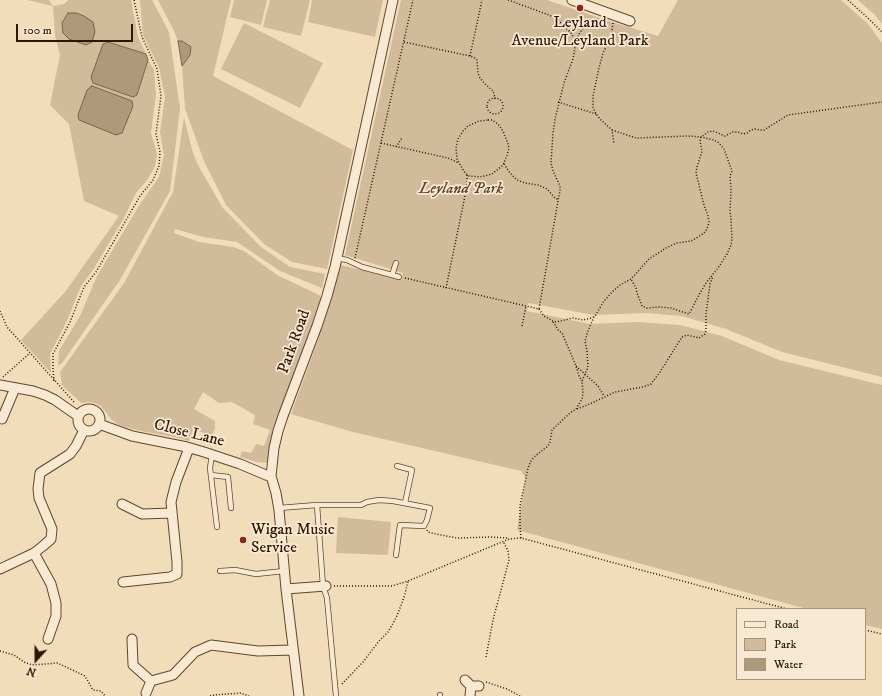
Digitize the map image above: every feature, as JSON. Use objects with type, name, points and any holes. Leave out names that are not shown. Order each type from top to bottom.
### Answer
[{"type":"street","name":"Park Road","points":[[299,696],[284,571],[279,508],[271,476],[274,448],[278,431],[327,296],[393,0]]},
{"type":"street","points":[[572,0],[588,3],[630,21]]},
{"type":"street","points":[[0,385],[33,391],[45,395],[80,414]]},
{"type":"street","points":[[2,419],[11,408],[15,388]]},
{"type":"street","points":[[89,408],[96,411],[100,417],[99,424],[91,431],[84,430],[78,423],[80,414],[89,408]]},
{"type":"street","name":"Close Lane","points":[[99,424],[132,436],[212,454],[271,476]]},
{"type":"street","points":[[1,568],[34,553],[51,539],[52,529],[39,498],[38,489],[40,473],[70,454],[84,430]]},
{"type":"street","points":[[123,582],[170,577],[177,574],[171,502],[176,482],[189,448]]},
{"type":"street","points":[[122,504],[142,514],[172,512]]},
{"type":"street","points":[[34,553],[51,584],[56,603],[56,616],[48,639]]},
{"type":"street","points":[[286,589],[325,586]]},
{"type":"street","points":[[132,639],[134,665],[151,681]]},
{"type":"street","points":[[151,681],[173,675],[195,652],[211,646],[258,651],[293,650]]},
{"type":"street","points":[[146,693],[151,681]]},
{"type":"street","points":[[470,696],[471,684]]},
{"type":"lane","points":[[336,258],[347,260],[362,267],[399,277]]},
{"type":"lane","points":[[392,275],[396,263]]},
{"type":"lane","points":[[212,454],[210,468],[217,527]]},
{"type":"lane","points":[[397,466],[412,470],[405,503]]},
{"type":"lane","points":[[211,474],[228,477],[232,508]]},
{"type":"lane","points":[[279,508],[317,505],[361,505],[367,502],[379,500],[430,508],[424,526],[400,525],[396,555]]},
{"type":"lane","points":[[317,505],[336,694]]},
{"type":"lane","points":[[220,571],[235,570],[256,574],[284,571]]},
{"type":"path","points":[[54,381],[53,354],[70,322],[84,287],[96,272],[140,196],[153,180],[159,166],[160,152],[156,134],[160,90],[157,69],[142,37],[134,0]]},
{"type":"path","points":[[353,263],[357,255],[413,0]]},
{"type":"path","points":[[470,56],[482,0]]},
{"type":"path","points":[[508,0],[549,15],[558,20],[571,33],[576,42]]},
{"type":"path","points":[[848,0],[882,32]]},
{"type":"path","points":[[614,15],[612,38],[603,53],[593,96],[593,107],[596,114],[612,130],[636,138],[688,136],[714,140],[724,149],[732,171],[730,176],[731,245],[714,274],[706,283],[689,314],[670,308],[647,308],[642,306],[636,288],[631,279]]},
{"type":"path","points":[[539,309],[560,190],[560,186],[551,163],[553,133],[558,102],[573,59],[576,42],[581,30],[597,19]]},
{"type":"path","points":[[404,42],[470,56],[477,60],[480,78],[493,91],[495,99]]},
{"type":"path","points":[[495,99],[499,100],[502,104],[501,111],[496,114],[490,112],[487,107],[488,103],[495,99]]},
{"type":"path","points":[[558,102],[596,114]]},
{"type":"path","points":[[582,381],[588,367],[585,341],[595,316],[604,301],[620,285],[631,279],[649,259],[677,243],[691,241],[704,233],[707,229],[709,222],[708,216],[696,173],[702,150],[700,141],[701,137],[708,132],[725,136],[733,132],[743,134],[755,129],[764,130],[788,115],[882,102]]},
{"type":"path","points":[[446,288],[466,195],[467,183],[467,175],[457,159],[456,148],[458,139],[465,128],[471,124],[479,121],[492,120],[498,124],[508,140],[508,151],[504,163],[495,172],[487,176],[476,177],[467,175]]},
{"type":"path","points":[[612,130],[614,144]]},
{"type":"path","points":[[396,147],[402,138]]},
{"type":"path","points":[[381,144],[448,158],[458,162]]},
{"type":"path","points":[[504,163],[517,180],[520,182],[538,185],[547,189],[554,198],[559,200]]},
{"type":"path","points":[[521,538],[520,506],[528,468],[534,457],[548,446],[552,430],[576,409],[592,404],[604,396],[615,392],[651,384],[682,337],[687,335],[698,338],[705,334],[710,284],[714,274]]},
{"type":"path","points":[[399,277],[539,309],[544,316],[552,321],[560,322],[573,318],[583,320],[595,316]]},
{"type":"path","points":[[522,326],[526,306]]},
{"type":"path","points":[[0,311],[7,327],[14,337],[54,381],[80,414]]},
{"type":"path","points":[[552,321],[556,328],[562,333],[582,381],[582,399],[576,409]]},
{"type":"path","points":[[0,380],[30,353]]},
{"type":"path","points":[[576,366],[598,386],[604,396]]},
{"type":"path","points":[[424,526],[428,532],[447,537],[521,538],[783,608]]},
{"type":"path","points":[[325,586],[392,586],[408,581],[509,538]]},
{"type":"path","points":[[486,657],[493,620],[509,560],[508,551],[503,541]]},
{"type":"path","points":[[336,694],[347,677],[353,673],[388,632],[402,603],[408,581]]},
{"type":"path","points":[[866,630],[882,634]]},
{"type":"path","points":[[0,651],[14,655],[28,664],[57,663],[64,666],[85,676],[93,690],[101,691],[105,696]]},
{"type":"path","points":[[471,684],[485,682],[506,689],[520,696]]},
{"type":"path","points":[[210,696],[240,693],[249,696]]},
{"type":"green space","points":[[27,0],[49,0],[53,6]]},
{"type":"green space","points":[[68,0],[131,0],[138,37],[146,54],[108,42],[137,95],[148,60],[154,70],[156,95],[151,133],[157,154],[155,166],[148,179],[136,193],[124,218],[93,270],[81,286],[67,321],[50,354],[51,373],[21,340],[65,292],[119,216],[84,201],[69,124],[50,105],[60,55],[55,35],[53,6],[64,4]]},
{"type":"green space","points":[[140,0],[152,0],[169,32],[180,109],[170,191],[120,280],[62,363],[58,366],[59,351],[80,316],[97,276],[140,204],[159,177],[164,155],[160,132],[165,97],[159,68],[143,35]]},
{"type":"green space","points":[[158,0],[231,0],[213,76],[353,150],[327,269],[292,262],[264,244],[226,205],[204,161],[185,109],[182,66],[190,55],[182,41],[178,41]]},
{"type":"green space","points":[[234,0],[267,0],[261,25],[230,17]]},
{"type":"green space","points":[[270,0],[310,0],[301,36],[263,27]]},
{"type":"green space","points":[[312,0],[383,0],[375,37],[308,22]]},
{"type":"green space","name":"Leyland Park","points":[[401,0],[547,0],[658,36],[678,0],[841,0],[868,24],[882,43],[882,377],[782,352],[726,329],[682,316],[646,313],[594,315],[528,303],[527,311],[590,324],[637,322],[680,325],[722,336],[779,360],[882,385],[882,629],[866,625],[866,608],[803,608],[517,530],[526,478],[521,471],[353,432],[291,414],[317,343],[341,265],[402,280],[403,273],[345,255]]},
{"type":"green space","points":[[858,0],[882,0],[882,24],[875,15]]},
{"type":"green space","points":[[244,23],[323,63],[300,108],[221,69]]},
{"type":"green space","points":[[184,117],[192,150],[198,165],[222,207],[261,247],[290,267],[325,274],[322,288],[280,271],[237,242],[203,237],[175,229],[174,233],[199,242],[233,247],[244,251],[277,275],[319,295],[322,299],[269,463],[257,462],[240,457],[242,451],[251,453],[256,444],[264,446],[270,430],[253,424],[255,415],[232,402],[219,403],[203,392],[194,409],[215,421],[215,428],[212,436],[193,429],[189,441],[141,431],[117,424],[101,406],[95,403],[82,403],[62,385],[60,372],[124,283],[173,192]]},
{"type":"green space","points":[[338,517],[391,522],[388,555],[336,553]]},
{"type":"water","points":[[68,13],[76,13],[93,22],[95,32],[92,42],[86,45],[69,39],[63,33],[62,23]]},
{"type":"water","points":[[178,41],[182,41],[191,47],[190,55],[182,66]]},
{"type":"water","points":[[108,42],[146,54],[148,60],[137,95],[133,97],[93,83],[91,77],[103,44]]},
{"type":"water","points":[[92,86],[132,101],[133,106],[122,133],[116,135],[79,120],[78,115],[87,90]]},
{"type":"place","name":"Leyland Avenue/Leyland Park","points":[[580,8]]},
{"type":"place","name":"Wigan Music Service","points":[[243,540]]}]
